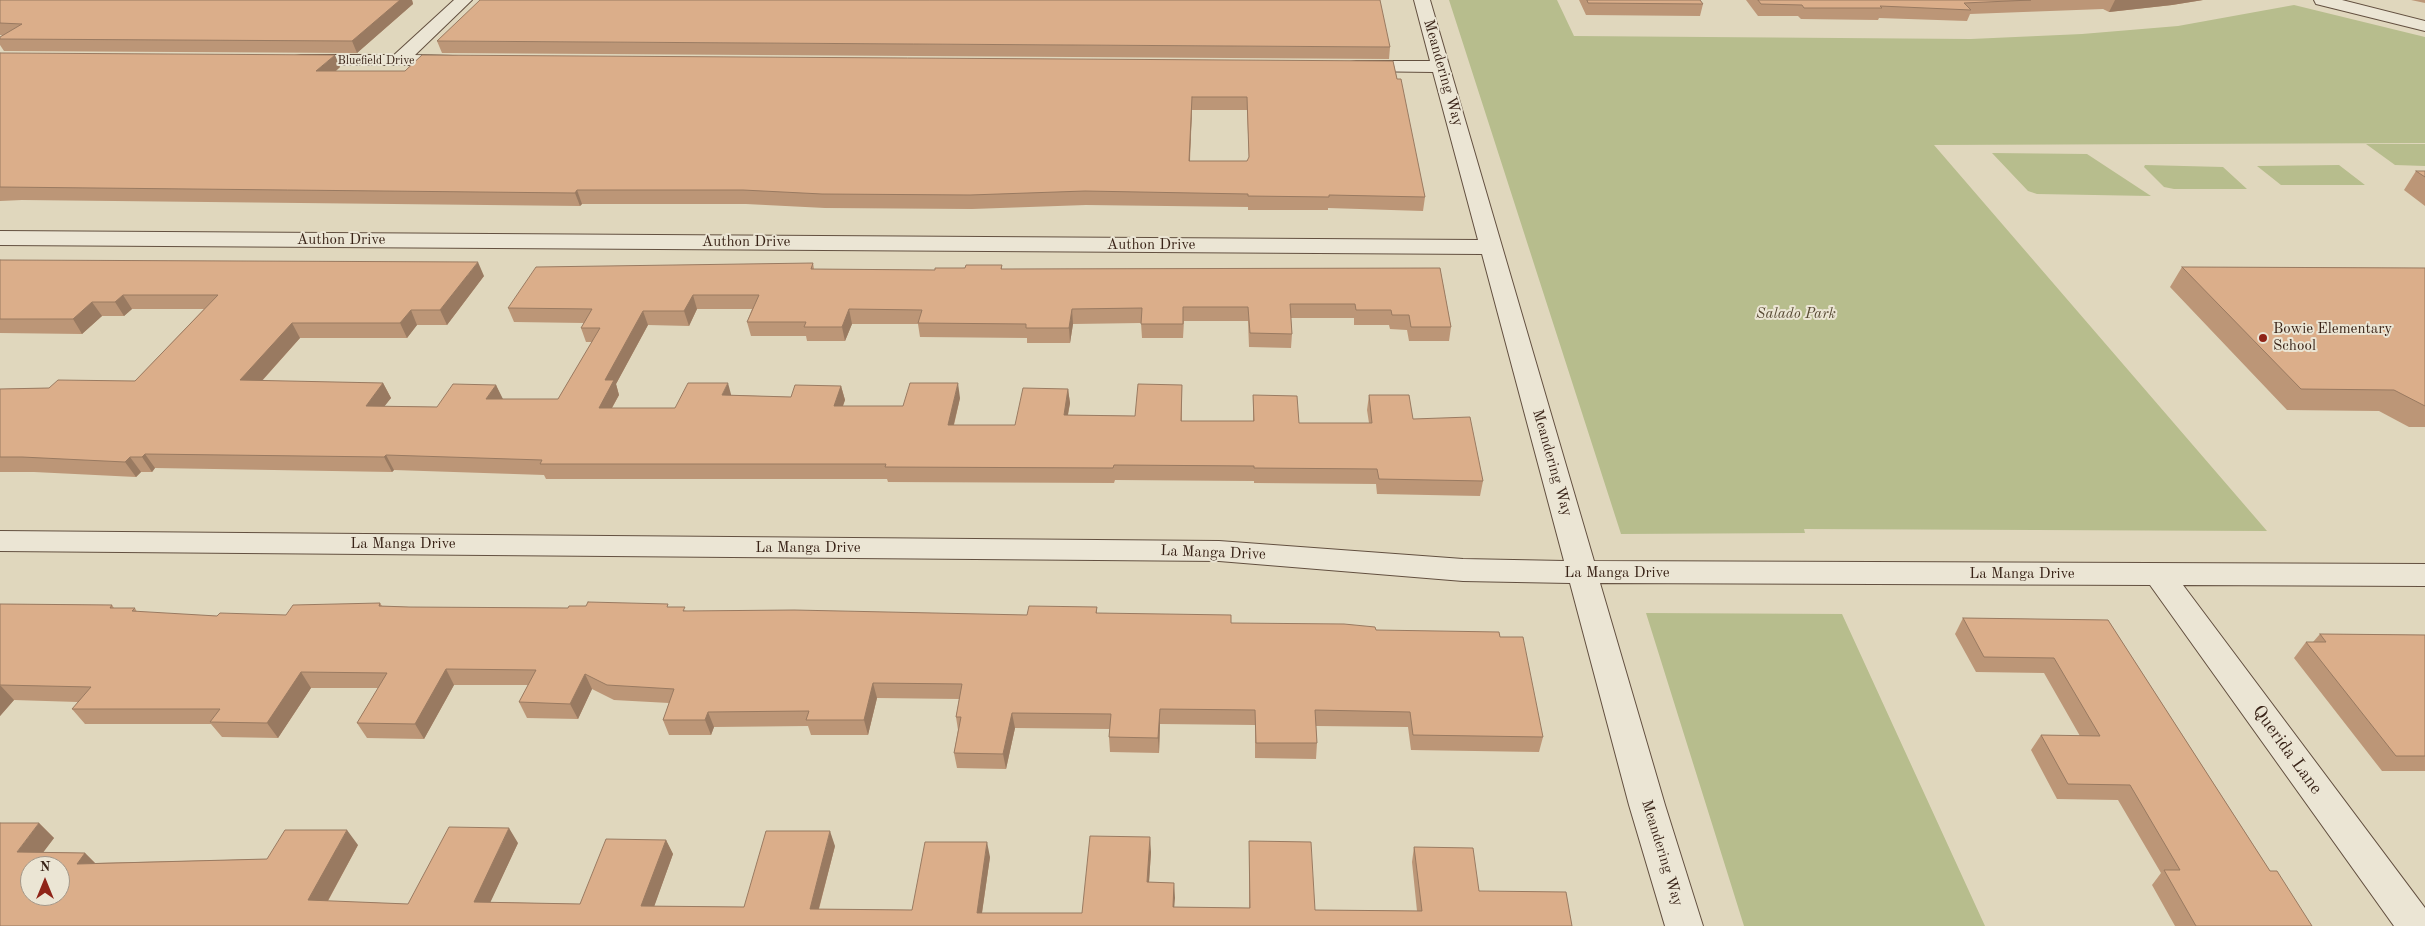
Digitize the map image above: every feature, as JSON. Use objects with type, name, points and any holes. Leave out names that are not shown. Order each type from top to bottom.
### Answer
[{"type":"street","points":[[398,61],[464,0]]},
{"type":"street","name":"Meandering Way","points":[[1422,0],[1647,805],[1684,926]]},
{"type":"street","points":[[2322,0],[2425,26]]},
{"type":"street","name":"Bluefield Drive","points":[[279,60],[468,62]]},
{"type":"street","points":[[1342,66],[1441,67]]},
{"type":"street","name":"Authon Drive","points":[[0,238],[1491,247]]},
{"type":"street","name":"La Manga Drive","points":[[0,541],[1219,551],[1463,570],[1583,572],[2425,575]]},
{"type":"street","name":"Querida Lane","points":[[2158,574],[2416,926]]},
{"type":"green space","name":"Salado Park","points":[[1449,0],[1557,0],[1574,36],[1971,39],[2082,34],[2178,26],[2294,5],[2425,37],[2425,143],[1934,145],[2267,531],[1804,529],[1805,533],[1621,534]]},
{"type":"green space","points":[[2366,144],[2425,144],[2425,166],[2395,165]]},
{"type":"green space","points":[[1992,153],[2087,154],[2151,196],[2037,194],[2028,191]]},
{"type":"green space","points":[[2145,165],[2223,167],[2247,189],[2174,189],[2164,187],[2144,167]]},
{"type":"green space","points":[[2339,165],[2365,185],[2281,185],[2257,166]]},
{"type":"green space","points":[[1646,613],[1842,614],[1985,926],[1744,926]]},
{"type":"building","points":[[0,0],[400,0],[352,41],[0,39],[0,37],[22,24],[0,23]]},
{"type":"building","points":[[480,0],[1380,0],[1390,47],[437,41]]},
{"type":"building","points":[[1587,0],[1700,0],[1703,4],[1588,3]]},
{"type":"building","points":[[1758,0],[2031,0],[1964,3],[1971,10],[1880,6],[1882,8],[1804,8],[1802,5],[1761,4]]},
{"type":"building","points":[[0,53],[335,55],[316,71],[405,71],[422,55],[1393,61],[1397,79],[1401,79],[1425,197],[1248,196],[1248,194],[1085,191],[970,195],[822,194],[743,190],[577,190],[575,193],[0,187]],"holes":[[[1192,97],[1247,97],[1249,157],[1247,161],[1189,161]]]},
{"type":"building","points":[[2416,171],[2425,171],[2425,177]]},
{"type":"building","points":[[0,260],[478,262],[440,310],[411,310],[400,323],[292,323],[240,380],[383,383],[366,406],[437,407],[453,384],[496,385],[486,399],[558,399],[600,328],[581,328],[592,309],[508,308],[536,267],[813,263],[811,269],[935,270],[935,268],[965,268],[966,265],[1002,265],[1001,269],[1440,268],[1451,327],[1411,327],[1409,315],[1392,315],[1391,310],[1356,310],[1355,304],[1290,304],[1292,334],[1250,333],[1248,307],[1183,307],[1183,324],[1141,324],[1142,308],[1072,309],[1069,328],[1026,328],[1026,324],[918,323],[922,310],[849,309],[842,327],[804,327],[806,322],[747,322],[759,295],[693,295],[684,311],[643,311],[605,380],[614,380],[599,408],[675,408],[688,383],[728,383],[722,395],[791,397],[795,385],[841,386],[834,406],[903,406],[910,383],[958,383],[948,425],[1015,425],[1023,388],[1068,389],[1064,415],[1135,416],[1138,384],[1182,385],[1181,421],[1254,421],[1253,395],[1297,396],[1299,423],[1372,423],[1369,395],[1409,395],[1413,419],[1470,417],[1483,481],[1379,479],[1377,469],[1254,468],[1254,466],[1114,465],[1113,468],[885,467],[886,464],[540,464],[542,460],[386,455],[384,457],[145,454],[142,457],[130,457],[125,462],[0,457],[0,389],[49,388],[58,380],[135,381],[218,295],[123,295],[115,302],[92,302],[73,319],[0,319]]},
{"type":"building","points":[[2182,267],[2425,268],[2425,406],[2394,390],[2301,389]]},
{"type":"building","points":[[588,602],[668,604],[667,607],[685,607],[683,611],[794,610],[1027,615],[1029,606],[1097,607],[1096,613],[1231,615],[1231,623],[1344,624],[1375,627],[1376,630],[1499,632],[1500,637],[1523,637],[1543,737],[1413,735],[1410,712],[1315,710],[1317,743],[1256,743],[1255,710],[1160,709],[1158,738],[1109,737],[1111,714],[1012,713],[1003,754],[954,753],[961,717],[956,717],[962,684],[873,683],[864,720],[806,720],[809,711],[708,712],[705,720],[663,720],[674,689],[607,685],[585,674],[570,704],[519,702],[536,670],[446,669],[415,724],[357,723],[387,673],[301,672],[267,723],[210,722],[220,709],[72,709],[91,687],[0,685],[0,604],[112,605],[110,608],[135,608],[132,611],[217,616],[220,613],[286,615],[293,605],[380,603],[379,606],[409,607],[568,608],[569,606],[586,606]]},
{"type":"building","points":[[1963,618],[2108,620],[2270,871],[2277,871],[2312,926],[2196,926],[2164,870],[2180,870],[2130,785],[2068,784],[2041,735],[2100,736],[2054,658],[1984,657]]},
{"type":"building","points":[[2320,634],[2425,635],[2425,756],[2396,756],[2306,642],[2326,642]]},
{"type":"building","points":[[0,823],[39,823],[17,852],[85,853],[77,864],[267,859],[285,830],[347,830],[308,900],[408,904],[449,827],[509,828],[474,902],[580,904],[606,839],[666,840],[641,906],[744,907],[766,831],[830,831],[810,909],[912,910],[925,842],[987,842],[977,913],[1082,913],[1090,836],[1150,837],[1147,882],[1174,883],[1173,907],[1250,908],[1249,841],[1311,842],[1315,910],[1422,911],[1414,847],[1473,848],[1479,891],[1566,892],[1572,926],[0,926]]},
{"type":"place","name":"Bowie Elementary School","points":[[2263,338]]}]
